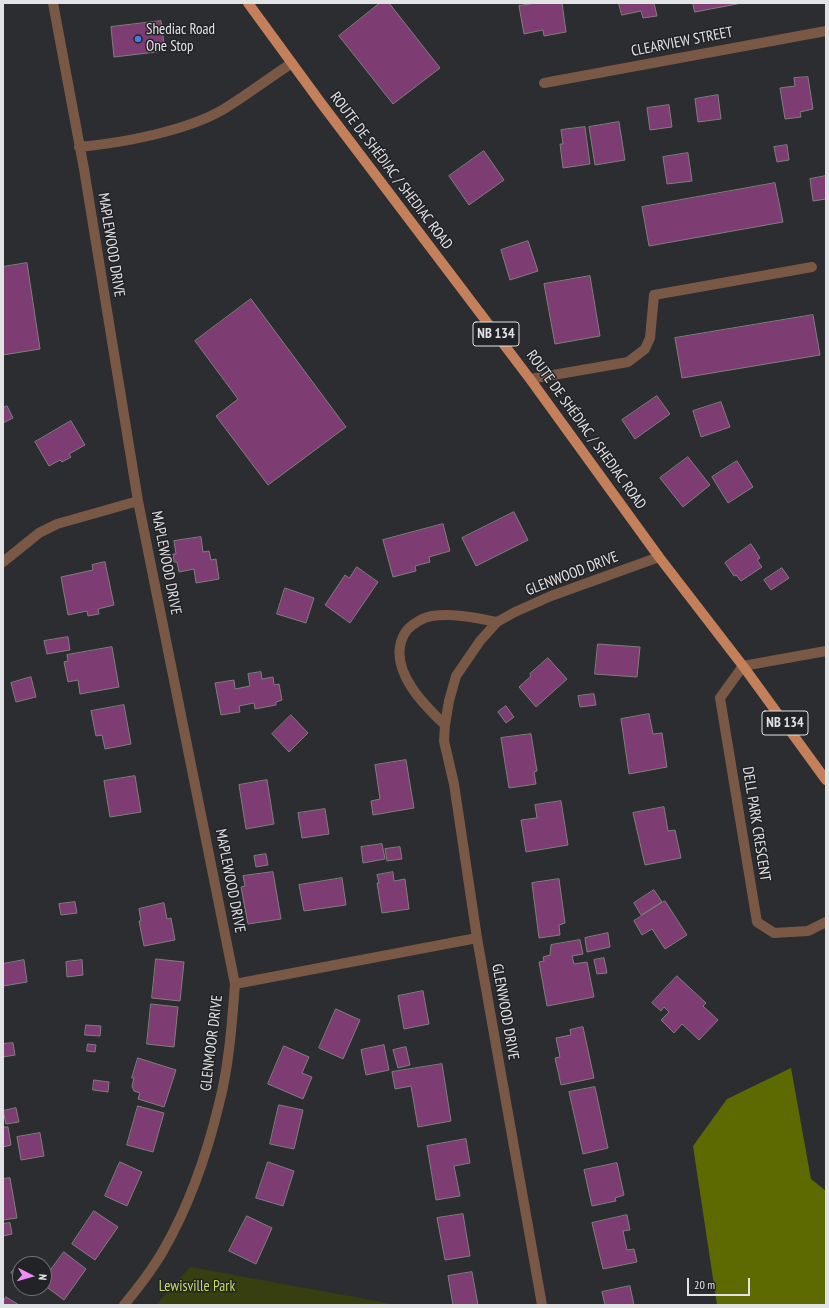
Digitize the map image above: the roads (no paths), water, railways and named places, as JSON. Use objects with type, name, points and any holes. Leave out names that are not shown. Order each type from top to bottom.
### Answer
[{"type":"main road","name":"ROUTE DE SHÉDIAC / SHEDIAC ROAD","points":[[248,3],[530,379],[659,557],[743,666],[826,780]]},
{"type":"street","name":"MAPLEWOOD DRIVE","points":[[53,3],[79,147],[138,501],[235,984]]},
{"type":"street","name":"CLEARVIEW STREET","points":[[544,83],[826,31]]},
{"type":"street","points":[[79,147],[98,145],[155,134],[195,123],[223,109],[292,63]]},
{"type":"street","points":[[530,379],[628,362],[645,349],[650,338],[654,295],[812,267]]},
{"type":"street","points":[[3,562],[39,533],[57,524],[138,501]]},
{"type":"street","name":"GLENWOOD DRIVE","points":[[542,1305],[477,938],[454,784],[444,741],[445,725],[449,701],[456,676],[480,641],[497,622],[514,612],[551,596],[659,557]]},
{"type":"street","points":[[445,725],[427,708],[407,680],[399,661],[400,647],[404,633],[411,626],[432,616],[476,618],[497,622]]},
{"type":"street","points":[[743,666],[826,651]]},
{"type":"street","name":"DELL PARK CRESCENT","points":[[743,666],[720,698],[758,922],[774,933],[808,931],[826,922]]},
{"type":"street","name":"GLENMOOR DRIVE","points":[[124,1305],[163,1251],[186,1205],[202,1161],[220,1103],[231,1034],[235,984],[477,938]]},
{"type":"place","name":"Shediac Road One Stop","points":[[138,39]]},
{"type":"park label","name":"Lewisville Park","points":[[197,1287]]}]
